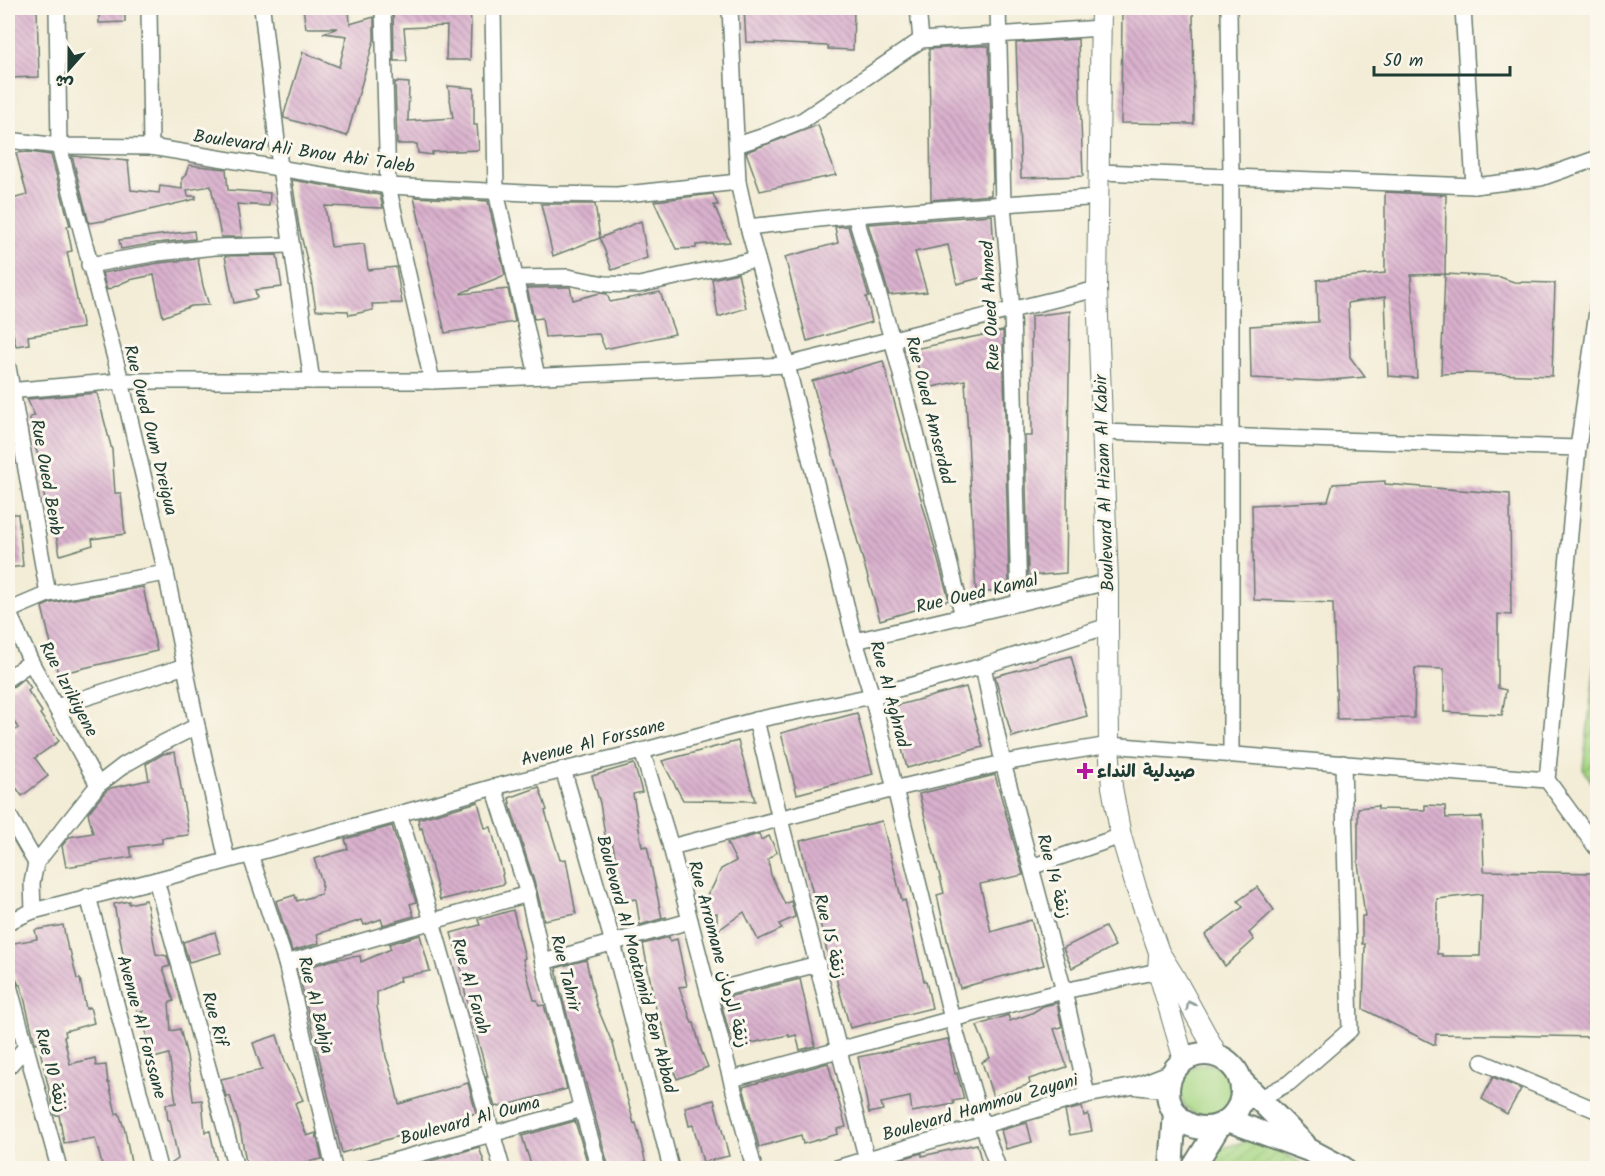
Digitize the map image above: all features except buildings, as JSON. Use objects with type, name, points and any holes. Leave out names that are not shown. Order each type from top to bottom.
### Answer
[{"type":"main road","points":[[1193,1168],[1238,1106],[1238,1073],[1233,1066],[1218,1056],[1201,1054],[1175,1074],[1170,1102],[1175,1112],[1184,1121],[1207,1128],[1238,1106]]},
{"type":"main road","points":[[1238,1106],[1343,1168]]},
{"type":"main road","points":[[1238,1106],[1309,1150]]},
{"type":"main road","points":[[1171,1168],[1175,1112]]},
{"type":"street","name":"Rue Oued Oum Dreigua","points":[[57,8],[59,146],[121,381],[227,860]]},
{"type":"street","points":[[149,8],[151,147]]},
{"type":"street","points":[[262,8],[290,245],[312,381]]},
{"type":"street","points":[[383,8],[388,186],[432,381]]},
{"type":"street","points":[[493,8],[496,191],[537,376]]},
{"type":"street","name":"Rue Al Aghrad","points":[[730,8],[738,182],[748,227],[787,365],[952,1019],[983,1126],[998,1168]]},
{"type":"street","points":[[918,8],[921,40]]},
{"type":"street","name":"Rue Oued Ahmed","points":[[998,8],[1004,205],[1012,310],[1019,603]]},
{"type":"street","name":"Boulevard Al Hizam Al Kabir","points":[[1101,8],[1097,289],[1108,582],[1109,745],[1112,787],[1121,836],[1164,966],[1218,1056]]},
{"type":"street","points":[[1229,8],[1231,754]]},
{"type":"street","points":[[1463,8],[1474,186]]},
{"type":"street","points":[[737,145],[803,120],[921,40],[1101,28]]},
{"type":"street","name":"Boulevard Ali Bnou Abi Taleb","points":[[8,140],[59,146],[151,147],[388,186],[617,195],[738,182]]},
{"type":"street","points":[[1100,172],[1474,186],[1541,178],[1598,158]]},
{"type":"street","points":[[748,227],[855,215],[1100,197]]},
{"type":"street","name":"Rue Oued Amserdad","points":[[855,215],[892,339],[963,616]]},
{"type":"street","points":[[89,265],[170,251],[290,245]]},
{"type":"street","points":[[516,278],[568,277],[604,284],[639,285],[757,259]]},
{"type":"street","points":[[10,390],[121,381],[432,381],[787,365],[1097,289]]},
{"type":"street","points":[[1598,304],[1578,448],[1547,780],[1598,850]]},
{"type":"street","name":"Rue Oued Benb","points":[[8,367],[10,390],[48,594]]},
{"type":"street","points":[[1103,432],[1578,448]]},
{"type":"street","points":[[8,611],[48,594],[165,573]]},
{"type":"street","name":"Rue Oued Kamal","points":[[855,641],[1108,582]]},
{"type":"street","name":"Rue Izrikiyene","points":[[8,611],[31,662],[98,784]]},
{"type":"street","name":"Avenue Al Forssane","points":[[8,922],[33,910],[156,880],[494,787],[756,720],[872,696],[983,666],[1107,626]]},
{"type":"street","points":[[8,678],[31,662]]},
{"type":"street","points":[[56,707],[185,666]]},
{"type":"street","name":"Rue 14 زنقة","points":[[983,666],[1004,763],[1064,992],[1088,1095]]},
{"type":"street","name":"Rue 15 زنقة","points":[[756,720],[867,1160]]},
{"type":"street","points":[[33,910],[32,883],[36,863],[98,784],[123,765],[196,726]]},
{"type":"street","points":[[671,847],[1004,763],[1109,745],[1547,780]]},
{"type":"street","name":"Rue Arromane زنقة الرمان","points":[[642,751],[671,847],[754,1168]]},
{"type":"street","points":[[1238,1106],[1289,1083],[1350,1030],[1343,763]]},
{"type":"street","name":"Boulevard Al Moatamid Ben Abbad","points":[[563,769],[613,943],[671,1168]]},
{"type":"street","name":"Rue Tahrir","points":[[494,787],[528,894],[543,962],[599,1168]]},
{"type":"street","points":[[8,814],[36,863]]},
{"type":"street","name":"Rue Al Farah","points":[[399,814],[502,1168]]},
{"type":"street","points":[[1031,867],[1121,836]]},
{"type":"street","name":"Rue Al Bahja","points":[[250,854],[286,963],[334,1168]]},
{"type":"street","name":"Rue Rif","points":[[156,880],[236,1168]]},
{"type":"street","points":[[286,963],[528,894]]},
{"type":"street","name":"Avenue Al Forssane","points":[[88,896],[159,1168]]},
{"type":"street","points":[[543,962],[690,921]]},
{"type":"street","points":[[708,993],[818,964]]},
{"type":"street","points":[[732,1079],[952,1019],[1164,966]]},
{"type":"street","name":"Boulevard Al Hizam Al Kabir","points":[[1164,966],[1175,1074]]},
{"type":"street","name":"Rue 10 زنقة","points":[[8,982],[58,1168]]},
{"type":"street","points":[[8,1067],[26,1047]]},
{"type":"street","points":[[1482,1062],[1598,1111]]},
{"type":"street","name":"Boulevard Hammou Zayani","points":[[837,1168],[1088,1095],[1135,1086],[1175,1074]]},
{"type":"street","name":"Boulevard Al Ouma","points":[[368,1168],[582,1109]]},
{"type":"green space","points":[[1597,647],[1597,790],[1583,769]]},
{"type":"green space","points":[[1201,1064],[1211,1064],[1225,1071],[1232,1090],[1225,1109],[1211,1116],[1201,1116],[1191,1112],[1184,1105],[1180,1095],[1180,1085],[1184,1075],[1191,1068]]},
{"type":"green space","points":[[1257,1138],[1310,1168],[1209,1168],[1219,1149]]},
{"type":"place","name":"صيدلية النداء","points":[[1085,771]]}]
